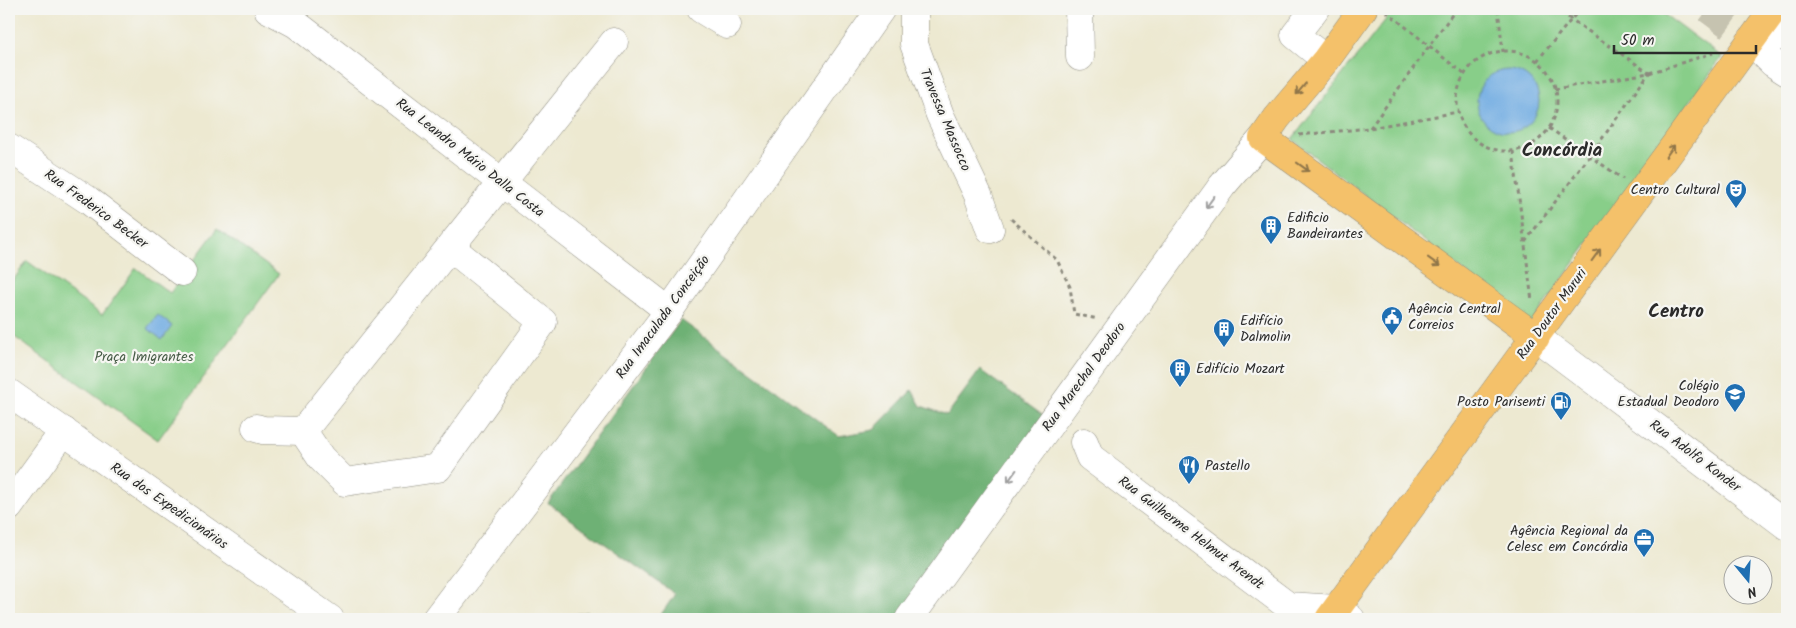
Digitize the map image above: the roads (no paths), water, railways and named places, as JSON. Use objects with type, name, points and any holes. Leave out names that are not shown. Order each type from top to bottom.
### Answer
[{"type":"main road","name":"Rua Marechal Deodoro","points":[[1264,138],[1277,118],[1326,60],[1363,9]]},
{"type":"main road","name":"Rua Doutor Maruri","points":[[1332,614],[1774,9]]},
{"type":"main road","name":"Rua Adolfo Konder","points":[[1264,138],[1536,336]]},
{"type":"street","name":"Rua Leandro Mário Dalla Costa","points":[[268,9],[302,16],[502,183],[669,311]]},
{"type":"street","points":[[701,9],[727,25]]},
{"type":"street","name":"Rua Imaculada Conceição","points":[[436,619],[669,311],[881,9]]},
{"type":"street","name":"Travessa Massocco","points":[[914,9],[914,44],[940,115],[978,195],[999,223]]},
{"type":"street","points":[[1079,9],[1080,57]]},
{"type":"street","points":[[1314,9],[1295,35],[1326,60]]},
{"type":"street","points":[[1751,41],[1787,35]]},
{"type":"street","points":[[1751,41],[1773,63],[1787,72]]},
{"type":"street","points":[[303,431],[614,42]]},
{"type":"street","name":"Rua Marechal Deodoro","points":[[909,619],[1068,430],[1132,310],[1222,186],[1264,138]]},
{"type":"street","name":"Rua Marechal Deodoro","points":[[932,619],[1236,197],[1264,138]]},
{"type":"street","name":"Rua Frederico Becker","points":[[9,148],[88,200],[182,272]]},
{"type":"street","points":[[303,431],[321,458],[345,482],[438,468],[543,322],[450,247]]},
{"type":"street","name":"Rua Adolfo Konder","points":[[1536,336],[1787,526]]},
{"type":"street","name":"Rua dos Expedicionários","points":[[9,393],[330,619]]},
{"type":"street","points":[[256,428],[263,430],[303,431]]},
{"type":"street","name":"Rua Guilherme Helmut Arendt","points":[[1068,430],[1096,446],[1332,614]]},
{"type":"street","points":[[9,507],[64,431]]},
{"type":"water","points":[[1502,70],[1514,70],[1530,79],[1537,89],[1539,101],[1537,113],[1530,123],[1514,132],[1502,132],[1491,127],[1482,118],[1477,107],[1477,95],[1482,84],[1491,75]]},
{"type":"water","points":[[158,315],[172,326],[162,340],[147,328]]},
{"type":"tunnel","points":[[1708,9],[1751,41]]},
{"type":"place","name":"Centro Cultural","points":[[1736,209]]},
{"type":"place","name":"Edificio Bandeirantes","points":[[1271,245]]},
{"type":"place","name":"Agência Central Correios","points":[[1392,336]]},
{"type":"place","name":"Edifício Dalmolin","points":[[1224,348]]},
{"type":"place","name":"Edifício Mozart","points":[[1180,388]]},
{"type":"place","name":"Colégio Estadual Deodoro","points":[[1735,413]]},
{"type":"place","name":"Posto Parisenti","points":[[1561,421]]},
{"type":"place","name":"Pastello","points":[[1189,485]]},
{"type":"place","name":"Agência Regional da Celesc em Concórdia","points":[[1644,558]]},
{"type":"district","name":"Concórdia","points":[[1562,151]]},
{"type":"district","name":"Centro","points":[[1676,312]]},
{"type":"park label","name":"Praça Imigrantes","points":[[144,357]]}]
